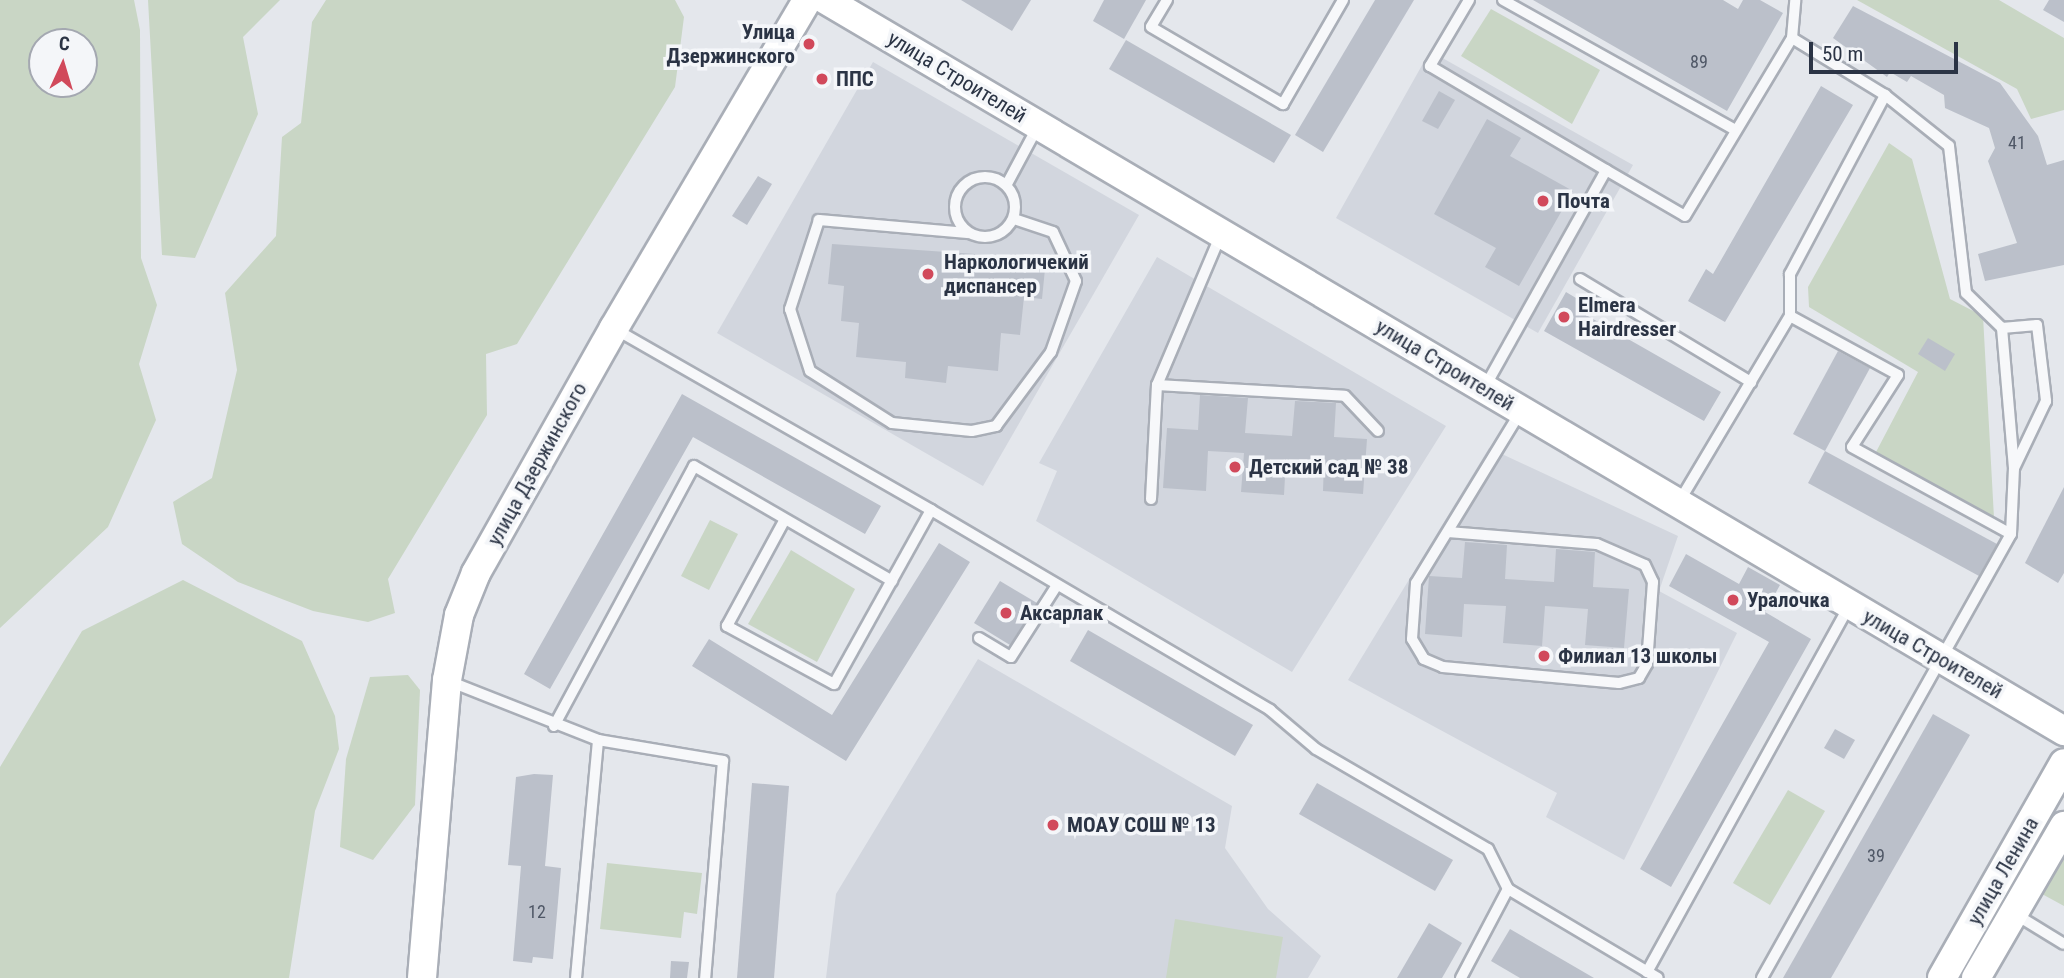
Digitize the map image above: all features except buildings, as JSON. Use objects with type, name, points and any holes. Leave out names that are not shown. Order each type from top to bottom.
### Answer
[{"type":"main road","name":"улица Дзержинского","points":[[422,978],[447,680],[459,615],[476,573],[614,328],[807,0]]},
{"type":"main road","name":"улица Строителей","points":[[826,0],[2064,731]]},
{"type":"main road","name":"улица Ленина","points":[[1942,978],[2064,763]]},
{"type":"main road","name":"улица Ленина","points":[[1976,978],[2064,826]]},
{"type":"lane","points":[[1167,0],[1151,27],[1283,104],[1343,0]]},
{"type":"lane","points":[[1469,0],[1430,66],[1685,216],[1734,129],[1792,38],[1795,0]]},
{"type":"lane","points":[[1503,0],[1734,129]]},
{"type":"lane","points":[[1762,978],[1943,660],[2011,534],[2014,468],[2002,328],[1966,293],[1949,146],[1885,94],[1792,38]]},
{"type":"lane","points":[[1678,503],[1790,316],[1790,274],[1885,94]]},
{"type":"lane","points":[[1007,184],[1039,126]]},
{"type":"lane","points":[[1484,388],[1606,170]]},
{"type":"lane","points":[[968,233],[955,217],[956,196],[968,181],[988,176],[1007,184],[1016,201],[1014,219],[1003,233],[985,239],[968,233],[819,220],[790,309],[810,371],[892,423],[972,431],[996,426],[1051,352],[1076,281],[1053,232],[1014,219]]},
{"type":"lane","points":[[1151,499],[1157,385],[1221,234]]},
{"type":"lane","points":[[1580,279],[1751,382]]},
{"type":"lane","points":[[1790,316],[1898,375],[1852,447],[2011,534]]},
{"type":"lane","points":[[2002,328],[2036,325],[2046,401],[2014,468]]},
{"type":"lane","points":[[614,328],[1057,585],[1488,849],[1508,890],[1658,978]]},
{"type":"lane","points":[[1157,385],[1345,396],[1378,431]]},
{"type":"lane","points":[[1448,532],[1597,544],[1645,565],[1653,582],[1647,664],[1639,678],[1578,679],[1443,667],[1424,659],[1412,639],[1416,583],[1521,410]]},
{"type":"lane","points":[[554,726],[694,466],[784,521],[892,581]]},
{"type":"lane","points":[[784,521],[727,626],[834,684],[931,510]]},
{"type":"lane","points":[[979,638],[1012,657],[1057,585]]},
{"type":"lane","points":[[1647,972],[1850,605]]},
{"type":"lane","points":[[447,680],[554,726],[598,740],[723,761],[705,978]]},
{"type":"lane","points":[[576,978],[598,740]]},
{"type":"lane","points":[[1461,978],[1508,890]]},
{"type":"lane","points":[[2015,914],[2064,944]]},
{"type":"shaded area","points":[[1430,51],[1633,165],[1538,333],[1336,218]]},
{"type":"shaded area","name":"Наркологичекий диспансер","points":[[873,62],[1139,215],[983,486],[717,333]]},
{"type":"shaded area","name":"Детский сад № 38","points":[[1157,257],[1446,426],[1292,672],[1036,521],[1057,471],[1039,463]]},
{"type":"shaded area","name":"Филиал 13 школы","points":[[1489,448],[1678,536],[1659,591],[1737,633],[1624,860],[1546,817],[1557,793],[1348,680]]},
{"type":"shaded area","name":"МОАУ СОШ № 13","points":[[978,659],[1232,806],[1225,848],[1268,909],[1321,956],[1308,978],[826,978],[836,894]]},
{"type":"green space","points":[[0,0],[134,0],[140,30],[141,258],[157,305],[139,364],[156,420],[108,527],[0,628]]},
{"type":"green space","points":[[148,0],[280,0],[243,37],[258,114],[195,258],[162,255]]},
{"type":"green space","points":[[326,0],[675,0],[684,17],[675,87],[517,344],[486,354],[487,415],[388,579],[395,613],[368,622],[313,611],[238,582],[182,544],[173,502],[212,478],[237,370],[225,293],[276,236],[282,137],[301,123],[312,22]]},
{"type":"green space","points":[[1857,0],[1999,0],[2064,38],[2064,110],[2031,119],[2017,89]]},
{"type":"green space","points":[[1491,9],[1600,70],[1572,124],[1461,56]]},
{"type":"green space","points":[[1889,143],[1912,159],[1950,299],[1983,316],[1994,518],[1876,452],[1918,372],[1809,307],[1808,287]]},
{"type":"green space","points":[[710,520],[738,534],[709,590],[681,576]]},
{"type":"green space","points":[[791,550],[855,589],[817,662],[748,624]]},
{"type":"green space","points":[[183,580],[302,641],[335,716],[339,749],[315,811],[289,978],[0,978],[0,767],[82,631]]},
{"type":"green space","points":[[408,675],[420,690],[415,805],[373,860],[340,847],[346,759],[370,677]]},
{"type":"green space","points":[[1788,790],[1825,811],[1770,905],[1733,883]]},
{"type":"green space","points":[[2064,855],[2064,906],[2042,894]]},
{"type":"green space","points":[[607,863],[702,873],[697,914],[684,912],[681,938],[600,929]]},
{"type":"green space","points":[[1175,919],[1283,937],[1276,978],[1166,978]]},
{"type":"place","name":"Улица Дзержинского","points":[[809,44]]},
{"type":"place","name":"ППС","points":[[822,79]]},
{"type":"place","name":"Почта","points":[[1543,201]]},
{"type":"place","name":"Наркологичекий диспансер","points":[[928,274]]},
{"type":"place","name":"Elmera Hairdresser","points":[[1564,317]]},
{"type":"place","name":"Детский сад № 38","points":[[1235,467]]},
{"type":"place","name":"Уралочка","points":[[1733,600]]},
{"type":"place","name":"Аксарлак","points":[[1006,613]]},
{"type":"place","name":"Филиал 13 школы","points":[[1544,656]]},
{"type":"place","name":"МОАУ СОШ № 13","points":[[1053,825]]}]
